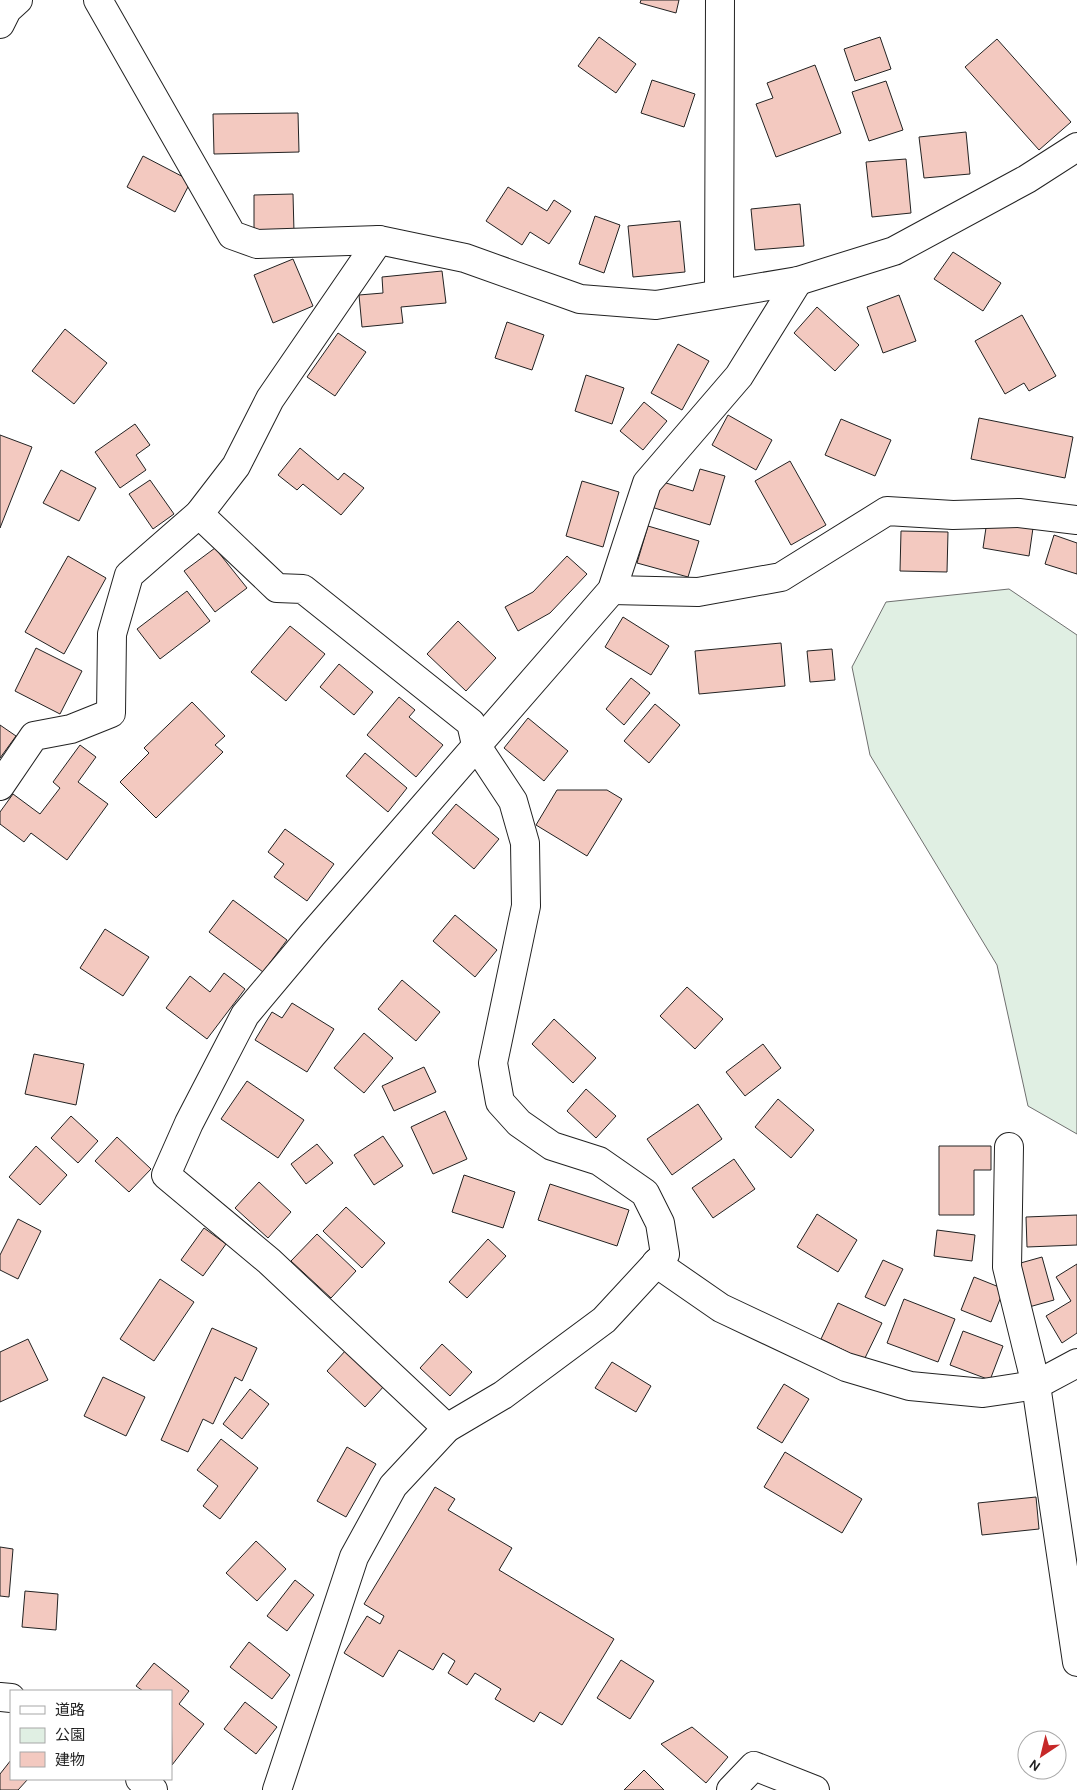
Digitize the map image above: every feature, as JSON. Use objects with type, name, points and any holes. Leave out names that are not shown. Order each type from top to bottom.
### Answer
[{"type":"street","points":[[0,24],[7,10],[18,0]]},
{"type":"street","points":[[98,0],[232,235],[257,244],[379,240],[464,258],[580,299],[656,305],[798,281],[894,251],[1027,179],[1077,147]]},
{"type":"street","points":[[719,294],[720,0]]},
{"type":"street","points":[[0,786],[34,736],[71,730],[111,713],[112,634],[130,575],[199,514],[236,466],[270,399],[379,240]]},
{"type":"street","points":[[447,1428],[269,1261],[166,1175],[189,1123],[245,1016],[476,745],[612,590],[647,483],[739,376],[798,281]]},
{"type":"street","points":[[612,590],[698,592],[781,577],[887,511],[953,515],[1019,513],[1077,520]]},
{"type":"street","points":[[199,514],[277,588],[303,590],[471,723],[476,745],[513,801],[525,843],[526,906],[493,1063],[500,1102],[519,1123],[552,1146],[599,1161],[645,1193],[660,1223],[665,1254],[604,1320],[503,1395],[447,1428],[393,1486],[354,1557],[277,1790]]},
{"type":"street","points":[[1009,1147],[1008,1268],[1036,1385],[1077,1662]]},
{"type":"street","points":[[656,1263],[720,1308],[846,1367],[910,1386],[982,1393],[1036,1385],[1077,1363]]},
{"type":"street","points":[[731,1790],[754,1766],[815,1790]]},
{"type":"street","points":[[141,1780],[153,1790]]},
{"type":"green space","points":[[1009,589],[1077,635],[1077,1134],[1028,1106],[997,965],[870,755],[852,667],[886,602]]},
{"type":"building","points":[[641,0],[679,0],[676,13],[640,3]]},
{"type":"building","points":[[599,37],[636,64],[616,93],[578,66]]},
{"type":"building","points":[[880,37],[891,69],[855,81],[844,49]]},
{"type":"building","points":[[997,39],[1071,122],[1039,150],[965,67]]},
{"type":"building","points":[[815,65],[841,133],[776,157],[756,104],[773,98],[767,83]]},
{"type":"building","points":[[652,80],[695,94],[684,127],[641,113]]},
{"type":"building","points":[[886,81],[903,130],[869,141],[852,92]]},
{"type":"building","points":[[298,113],[299,152],[214,154],[213,114]]},
{"type":"building","points":[[966,132],[970,174],[924,178],[919,137]]},
{"type":"building","points":[[143,156],[191,181],[175,212],[127,187]]},
{"type":"building","points":[[906,159],[911,213],[872,217],[866,162]]},
{"type":"building","points":[[508,187],[547,211],[554,200],[571,211],[549,244],[530,232],[522,245],[486,221]]},
{"type":"building","points":[[293,194],[294,232],[254,233],[254,195]]},
{"type":"building","points":[[800,204],[804,246],[755,250],[751,209]]},
{"type":"building","points":[[595,216],[620,225],[604,273],[579,264]]},
{"type":"building","points":[[680,221],[685,272],[633,277],[628,226]]},
{"type":"building","points":[[953,252],[1001,283],[983,311],[934,279]]},
{"type":"building","points":[[293,259],[313,306],[273,323],[254,275]]},
{"type":"building","points":[[442,271],[446,303],[401,307],[403,323],[362,327],[359,295],[383,293],[382,277]]},
{"type":"building","points":[[899,295],[916,341],[883,353],[867,307]]},
{"type":"building","points":[[817,307],[859,345],[835,371],[794,333]]},
{"type":"building","points":[[1022,315],[1056,376],[1029,391],[1024,383],[1005,394],[975,341]]},
{"type":"building","points":[[507,322],[544,335],[532,370],[495,358]]},
{"type":"building","points":[[65,329],[107,363],[74,404],[32,371]]},
{"type":"building","points":[[338,333],[366,352],[335,396],[307,377]]},
{"type":"building","points":[[678,344],[709,361],[682,410],[651,393]]},
{"type":"building","points":[[586,375],[624,388],[612,424],[575,411]]},
{"type":"building","points":[[644,402],[667,421],[643,450],[620,431]]},
{"type":"building","points":[[728,415],[772,440],[756,470],[712,445]]},
{"type":"building","points":[[979,418],[1073,437],[1065,478],[971,459]]},
{"type":"building","points":[[841,419],[891,440],[875,476],[825,455]]},
{"type":"building","points":[[135,424],[150,445],[136,455],[146,470],[120,488],[95,452]]},
{"type":"building","points":[[0,435],[32,447],[0,528]]},
{"type":"building","points":[[300,448],[338,480],[344,473],[364,488],[341,515],[303,484],[297,490],[278,475]]},
{"type":"building","points":[[790,461],[826,525],[791,545],[755,481]]},
{"type":"building","points":[[700,469],[725,476],[710,525],[648,506],[656,480],[693,491]]},
{"type":"building","points":[[61,470],[96,488],[79,521],[43,503]]},
{"type":"building","points":[[150,480],[174,514],[153,529],[129,494]]},
{"type":"building","points":[[582,481],[619,492],[603,547],[566,536]]},
{"type":"building","points":[[987,521],[1033,528],[1029,556],[983,548]]},
{"type":"building","points":[[648,526],[699,541],[688,577],[637,563]]},
{"type":"building","points":[[901,531],[948,532],[947,572],[900,571]]},
{"type":"building","points":[[1054,535],[1077,543],[1077,574],[1045,564]]},
{"type":"building","points":[[215,548],[247,588],[215,612],[184,571]]},
{"type":"building","points":[[68,556],[106,578],[64,654],[25,632]]},
{"type":"building","points":[[567,556],[587,574],[550,613],[518,631],[505,607],[533,592]]},
{"type":"building","points":[[187,591],[210,621],[160,659],[137,629]]},
{"type":"building","points":[[623,617],[669,646],[651,675],[605,647]]},
{"type":"building","points":[[458,621],[496,658],[466,691],[427,654]]},
{"type":"building","points":[[290,626],[325,654],[286,701],[251,672]]},
{"type":"building","points":[[781,643],[785,686],[699,694],[695,651]]},
{"type":"building","points":[[36,648],[82,671],[60,714],[15,691]]},
{"type":"building","points":[[832,649],[835,680],[810,682],[807,651]]},
{"type":"building","points":[[339,664],[373,692],[354,715],[320,687]]},
{"type":"building","points":[[631,678],[650,693],[624,725],[606,709]]},
{"type":"building","points":[[399,697],[415,710],[409,717],[443,745],[416,777],[367,735]]},
{"type":"building","points":[[192,702],[225,736],[215,745],[223,752],[156,818],[120,782],[149,753],[144,748]]},
{"type":"building","points":[[655,704],[680,725],[649,763],[624,741]]},
{"type":"building","points":[[528,718],[568,751],[544,781],[504,748]]},
{"type":"building","points":[[0,725],[16,736],[0,758]]},
{"type":"building","points":[[80,745],[96,757],[78,782],[108,804],[67,860],[31,833],[24,842],[0,824],[0,812],[13,794],[40,814],[60,788],[53,782]]},
{"type":"building","points":[[365,753],[407,788],[388,812],[346,776]]},
{"type":"building","points":[[557,790],[607,790],[622,799],[587,856],[536,825]]},
{"type":"building","points":[[456,804],[499,839],[474,869],[432,833]]},
{"type":"building","points":[[285,829],[334,864],[307,901],[274,877],[284,864],[268,852]]},
{"type":"building","points":[[233,900],[287,940],[263,972],[209,932]]},
{"type":"building","points":[[455,915],[497,950],[475,977],[433,941]]},
{"type":"building","points":[[105,929],[149,957],[123,996],[80,968]]},
{"type":"building","points":[[224,973],[245,989],[207,1039],[166,1008],[190,976],[210,992]]},
{"type":"building","points":[[402,980],[440,1012],[416,1041],[378,1009]]},
{"type":"building","points":[[687,987],[723,1019],[695,1049],[660,1016]]},
{"type":"building","points":[[292,1003],[334,1029],[307,1072],[255,1040],[272,1012],[282,1018]]},
{"type":"building","points":[[554,1019],[596,1058],[573,1083],[532,1044]]},
{"type":"building","points":[[364,1033],[393,1058],[364,1093],[334,1068]]},
{"type":"building","points":[[763,1044],[781,1068],[745,1096],[726,1072]]},
{"type":"building","points":[[34,1054],[84,1064],[76,1105],[25,1094]]},
{"type":"building","points":[[424,1067],[436,1092],[394,1111],[382,1086]]},
{"type":"building","points":[[247,1081],[304,1120],[278,1158],[221,1119]]},
{"type":"building","points":[[586,1089],[616,1116],[596,1138],[567,1111]]},
{"type":"building","points":[[778,1099],[814,1130],[791,1158],[755,1127]]},
{"type":"building","points":[[698,1104],[722,1139],[672,1175],[647,1139]]},
{"type":"building","points":[[445,1111],[467,1159],[433,1174],[411,1127]]},
{"type":"building","points":[[71,1116],[98,1141],[78,1163],[51,1138]]},
{"type":"building","points":[[383,1136],[403,1166],[374,1185],[354,1155]]},
{"type":"building","points":[[117,1137],[151,1169],[129,1192],[95,1161]]},
{"type":"building","points":[[317,1144],[333,1163],[306,1184],[291,1164]]},
{"type":"building","points":[[36,1146],[67,1175],[40,1205],[9,1177]]},
{"type":"building","points":[[939,1146],[991,1146],[991,1170],[974,1170],[974,1215],[939,1215]]},
{"type":"building","points":[[734,1159],[755,1189],[713,1218],[692,1188]]},
{"type":"building","points":[[464,1175],[515,1192],[503,1228],[452,1212]]},
{"type":"building","points":[[259,1182],[291,1212],[268,1238],[235,1208]]},
{"type":"building","points":[[550,1184],[629,1210],[617,1246],[538,1220]]},
{"type":"building","points":[[346,1207],[385,1243],[362,1268],[323,1231]]},
{"type":"building","points":[[817,1214],[857,1240],[838,1272],[797,1247]]},
{"type":"building","points":[[1077,1215],[1077,1245],[1027,1247],[1026,1217]]},
{"type":"building","points":[[18,1219],[41,1231],[18,1279],[0,1270],[0,1255]]},
{"type":"building","points":[[204,1228],[226,1244],[203,1276],[181,1260]]},
{"type":"building","points":[[937,1230],[975,1235],[972,1261],[934,1256]]},
{"type":"building","points":[[317,1234],[356,1271],[331,1298],[291,1261]]},
{"type":"building","points":[[488,1239],[506,1256],[467,1298],[449,1282]]},
{"type":"building","points":[[1042,1257],[1054,1300],[1029,1307],[1017,1264]]},
{"type":"building","points":[[883,1260],[903,1269],[885,1306],[865,1297]]},
{"type":"building","points":[[1077,1264],[1077,1333],[1062,1343],[1046,1316],[1071,1301],[1056,1277]]},
{"type":"building","points":[[974,1277],[1004,1289],[991,1322],[961,1310]]},
{"type":"building","points":[[160,1279],[194,1302],[154,1361],[120,1339]]},
{"type":"building","points":[[904,1299],[955,1319],[938,1362],[887,1343]]},
{"type":"building","points":[[838,1303],[882,1323],[864,1360],[821,1339]]},
{"type":"building","points":[[212,1328],[257,1348],[242,1381],[235,1377],[213,1424],[203,1419],[188,1452],[161,1440]]},
{"type":"building","points":[[963,1331],[1003,1346],[990,1380],[950,1365]]},
{"type":"building","points":[[28,1339],[48,1380],[0,1402],[0,1352]]},
{"type":"building","points":[[442,1344],[472,1372],[450,1396],[420,1368]]},
{"type":"building","points":[[346,1350],[385,1385],[365,1407],[327,1371]]},
{"type":"building","points":[[612,1362],[651,1386],[636,1412],[595,1388]]},
{"type":"building","points":[[103,1377],[145,1397],[126,1436],[84,1416]]},
{"type":"building","points":[[784,1384],[809,1399],[782,1443],[757,1428]]},
{"type":"building","points":[[250,1389],[269,1404],[242,1439],[223,1424]]},
{"type":"building","points":[[221,1439],[258,1468],[220,1519],[203,1506],[218,1486],[197,1470]]},
{"type":"building","points":[[347,1447],[376,1464],[346,1517],[317,1501]]},
{"type":"building","points":[[785,1452],[862,1499],[842,1533],[764,1487]]},
{"type":"building","points":[[435,1487],[455,1499],[448,1510],[512,1548],[499,1570],[614,1639],[562,1725],[540,1712],[534,1722],[495,1699],[501,1689],[475,1673],[467,1685],[448,1673],[455,1661],[443,1653],[433,1670],[399,1650],[383,1677],[344,1653],[367,1616],[380,1624],[384,1616],[364,1604]]},
{"type":"building","points":[[1036,1497],[1039,1529],[982,1535],[978,1503]]},
{"type":"building","points":[[256,1541],[286,1569],[257,1601],[226,1573]]},
{"type":"building","points":[[0,1547],[13,1549],[9,1597],[0,1596]]},
{"type":"building","points":[[295,1580],[314,1595],[287,1631],[267,1616]]},
{"type":"building","points":[[25,1591],[58,1594],[56,1630],[22,1627]]},
{"type":"building","points":[[249,1642],[290,1675],[272,1699],[230,1667]]},
{"type":"building","points":[[621,1660],[654,1681],[630,1719],[597,1698]]},
{"type":"building","points":[[154,1663],[189,1691],[179,1704],[204,1724],[172,1765],[172,1690],[142,1690],[136,1686]]},
{"type":"building","points":[[245,1702],[277,1727],[256,1754],[224,1729]]},
{"type":"building","points":[[692,1727],[728,1757],[706,1783],[661,1744]]},
{"type":"building","points":[[10,1761],[10,1780],[27,1780],[18,1790],[0,1790],[0,1774]]},
{"type":"building","points":[[644,1770],[664,1790],[624,1790]]}]
